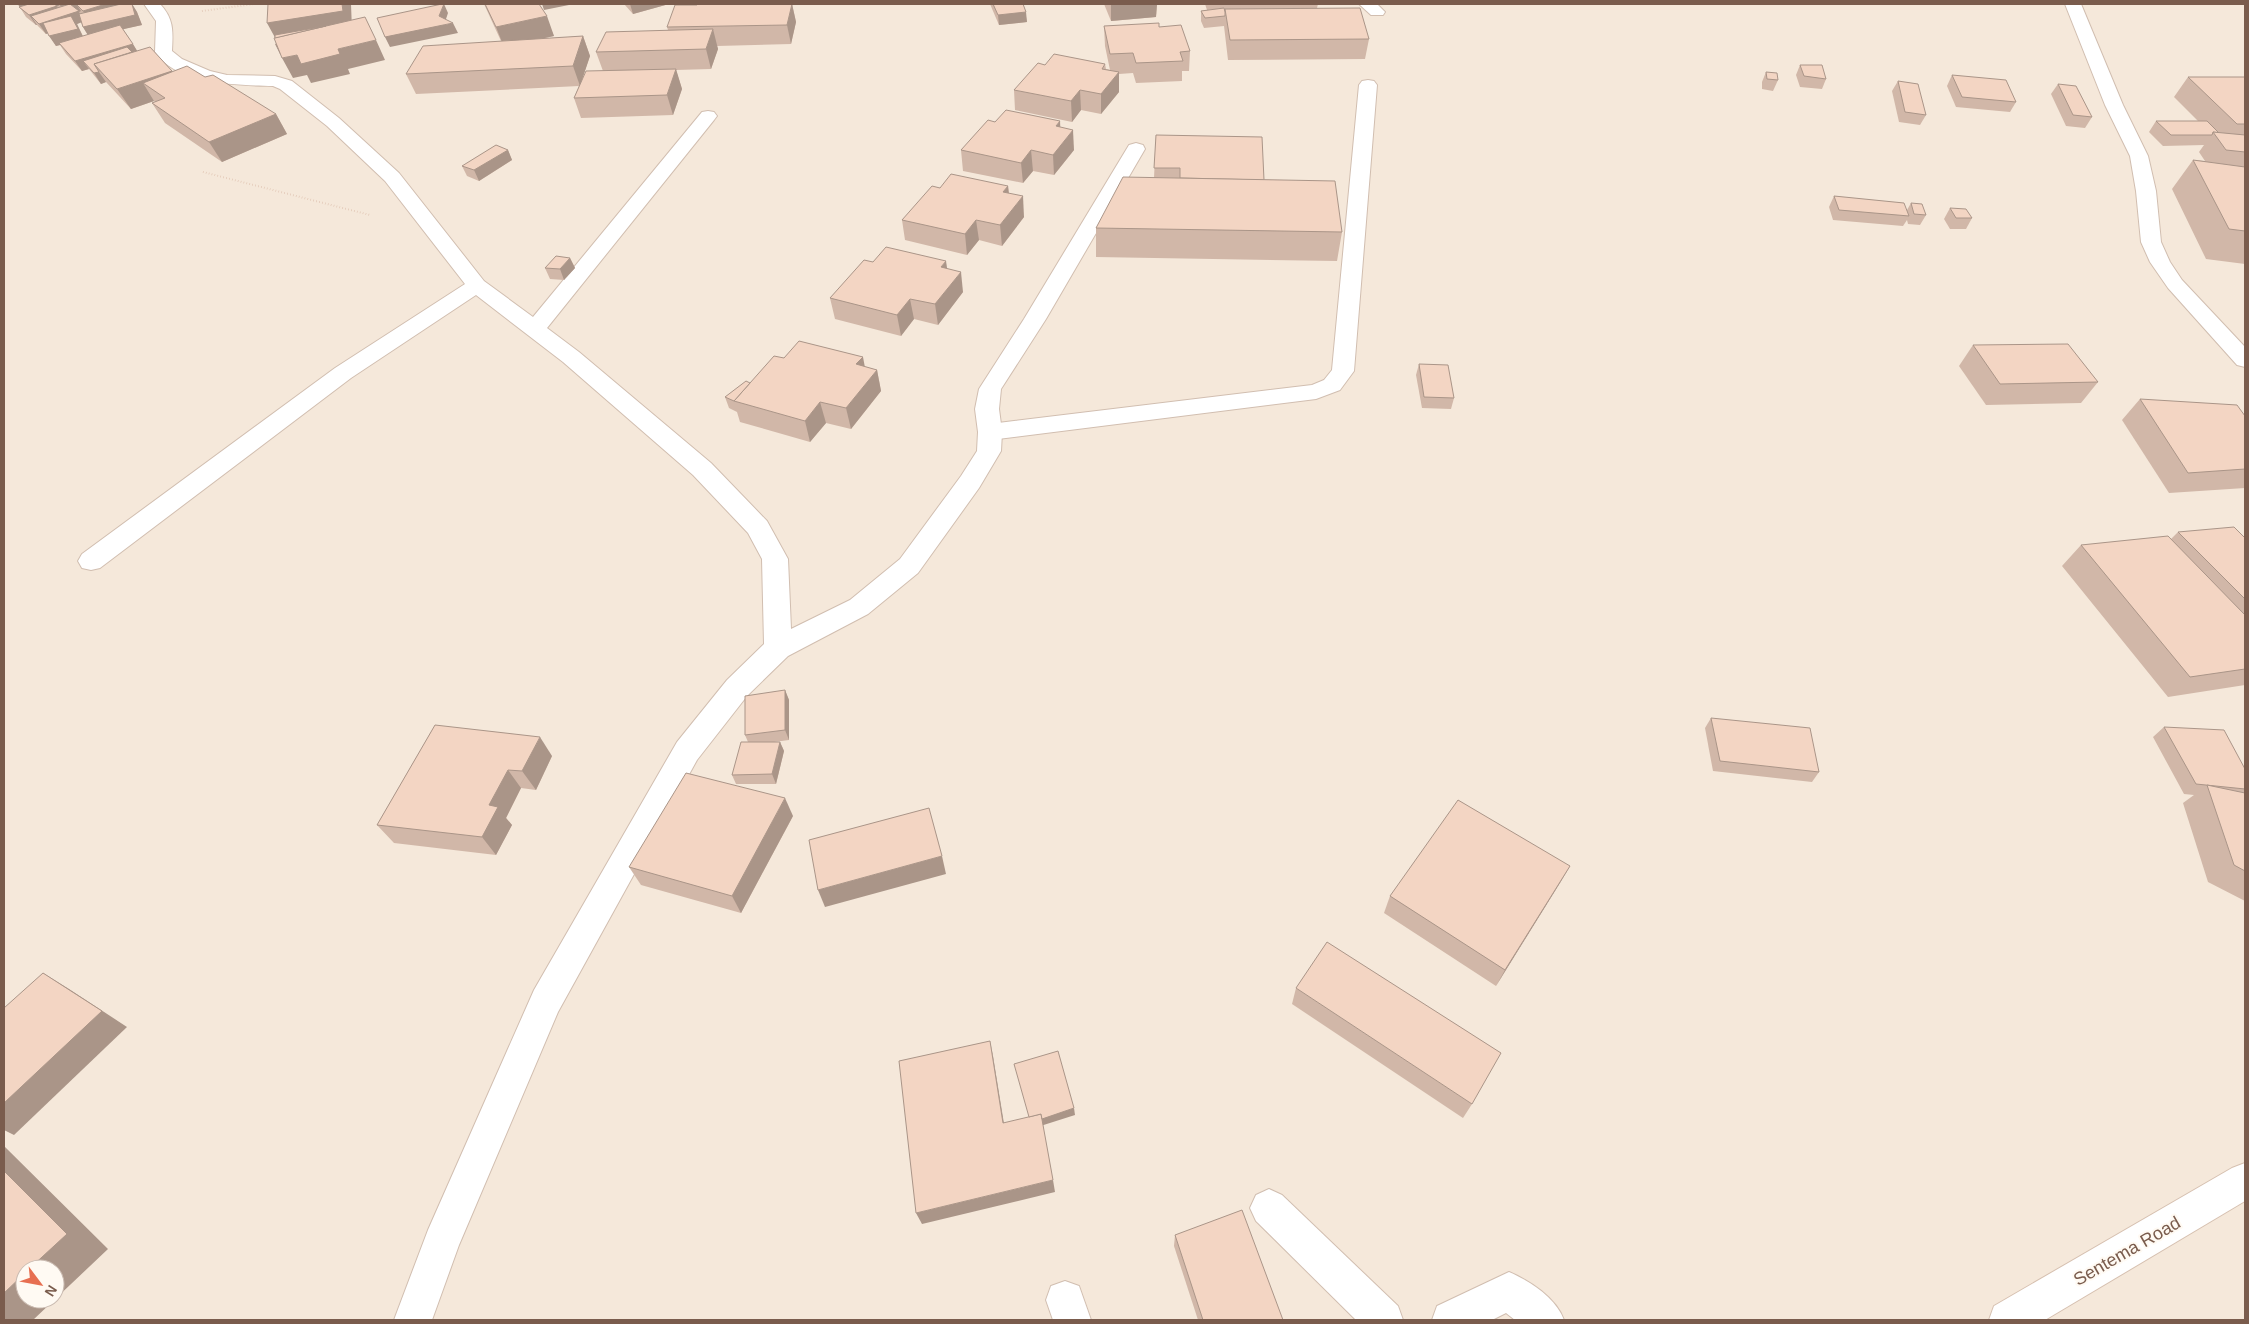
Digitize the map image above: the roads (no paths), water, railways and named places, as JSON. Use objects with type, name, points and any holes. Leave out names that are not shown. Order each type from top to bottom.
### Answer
[{"type":"street","points":[[2073,4],[2114,105],[2140,156],[2146,191],[2151,242],[2160,262],[2175,284],[2245,360]]},
{"type":"street","points":[[158,10],[166,27],[163,52],[168,58],[205,75],[227,80],[275,81],[286,86],[333,122],[392,177],[477,285],[571,357],[702,469],[758,527],[775,559],[778,648]]},
{"type":"street","points":[[990,432],[1316,392],[1332,385],[1343,371],[1368,85]]},
{"type":"street","points":[[536,329],[708,116]]},
{"type":"street","points":[[413,1320],[440,1242],[546,1001],[687,751],[737,688],[778,648],[859,607],[909,566],[970,482],[989,451],[990,432],[987,409],[990,389],[1035,319],[1136,149]]},
{"type":"street","points":[[91,561],[344,373],[477,285]]},
{"type":"street","name":"Sentema Road","points":[[2008,1320],[2245,1182]]},
{"type":"street","points":[[1269,1208],[1384,1320]]},
{"type":"street","points":[[1451,1320],[1509,1291],[1545,1320]]}]
